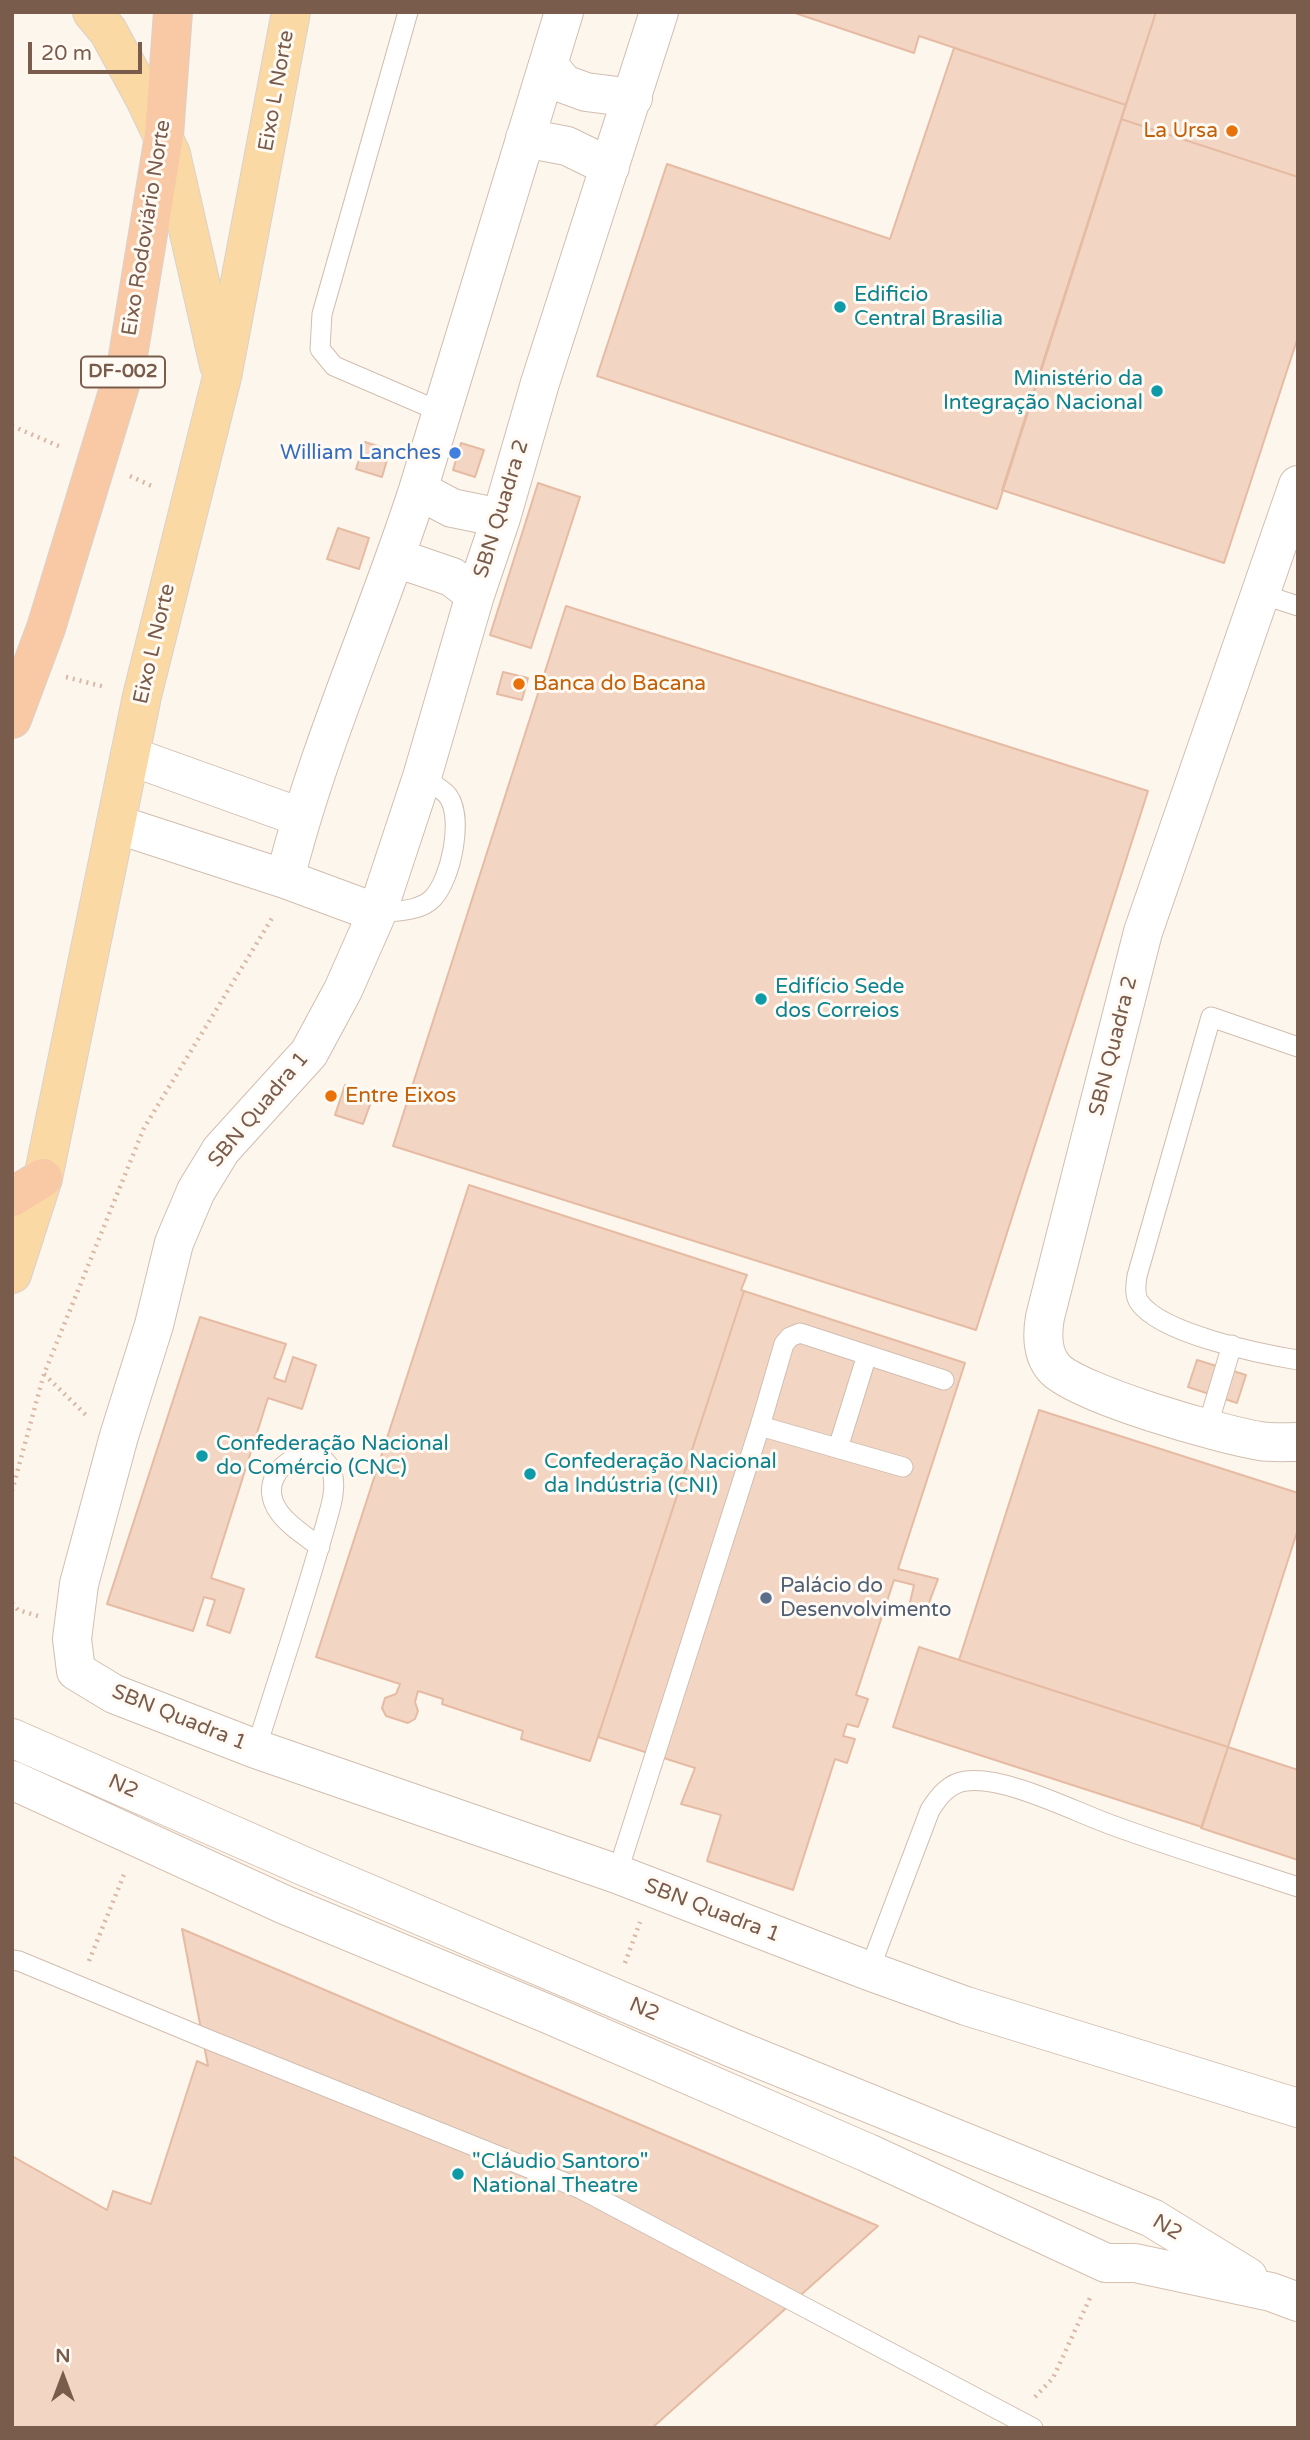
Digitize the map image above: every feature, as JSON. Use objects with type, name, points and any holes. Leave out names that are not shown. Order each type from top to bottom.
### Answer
[{"type":"highway","name":"Eixo Rodoviário Norte","points":[[12,719],[22,662],[46,628],[127,362],[164,136],[173,12]]},
{"type":"main road","points":[[92,12],[108,31],[172,155],[222,377]]},
{"type":"main road","name":"Eixo L Norte","points":[[12,1274],[28,1187],[116,824],[142,696],[222,377],[291,12]]},
{"type":"street","points":[[289,880],[300,817],[395,560],[418,490],[564,12]]},
{"type":"street","name":"SBN Quadra 2","points":[[377,913],[422,777],[540,383],[634,98],[659,12]]},
{"type":"street","points":[[549,66],[564,84],[586,92],[634,98]]},
{"type":"street","points":[[525,138],[567,146],[610,167]]},
{"type":"street","name":"SBN Quadra 2","points":[[1298,485],[1143,932],[1042,1335],[1046,1353],[1055,1369],[1093,1392],[1207,1429],[1261,1441],[1298,1442]]},
{"type":"street","points":[[418,490],[452,509],[501,518]]},
{"type":"street","points":[[395,560],[452,577],[475,595]]},
{"type":"street","points":[[130,755],[300,817]]},
{"type":"street","points":[[116,824],[289,880],[377,913]]},
{"type":"street","name":"SBN Quadra 1","points":[[377,913],[343,990],[310,1053],[221,1150],[196,1191],[174,1243],[154,1325],[119,1436],[79,1584],[72,1639],[76,1671],[114,1694],[256,1749],[617,1874],[966,2006],[1298,2108]]},
{"type":"street","name":"N2","points":[[12,1738],[308,1868],[730,2047],[1152,2218],[1284,2297]]},
{"type":"street","name":"N2","points":[[12,1780],[285,1905],[548,2014],[868,2153],[1106,2263],[1135,2263],[1284,2297]]},
{"type":"street","points":[[285,1905],[304,1897],[326,1896],[541,1983],[576,1982]]},
{"type":"street","points":[[730,2047],[758,2077],[851,2118],[865,2134],[868,2153]]},
{"type":"lane","points":[[408,12],[322,314],[320,349],[334,366],[441,412]]},
{"type":"lane","points":[[1261,594],[1298,606]]},
{"type":"lane","points":[[377,913],[411,909],[432,899],[445,877],[457,825],[455,810],[447,795],[422,777]]},
{"type":"lane","points":[[1298,1047],[1211,1017],[1137,1276],[1135,1292],[1140,1303],[1172,1327],[1265,1355],[1298,1360]]},
{"type":"lane","points":[[617,1874],[784,1344],[790,1336],[800,1333],[944,1380]]},
{"type":"lane","points":[[1207,1429],[1232,1345]]},
{"type":"lane","points":[[838,1448],[867,1355]]},
{"type":"lane","points":[[760,1426],[903,1467]]},
{"type":"lane","points":[[256,1749],[320,1547],[335,1492],[334,1473],[320,1457],[291,1459],[280,1467],[273,1481],[271,1494],[279,1512],[320,1547]]},
{"type":"lane","points":[[869,1971],[930,1810],[940,1795],[954,1784],[964,1781],[986,1780],[999,1784],[1298,1887]]},
{"type":"lane","points":[[12,1960],[581,2189],[1021,2425]]},
{"type":"path","points":[[22,662],[142,696]]},
{"type":"path","points":[[12,1491],[44,1374],[144,1128],[289,880]]},
{"type":"path","points":[[44,1374],[92,1421]]},
{"type":"path","points":[[95,1948],[126,1871]]},
{"type":"path","points":[[626,1961],[644,1911]]},
{"type":"path","points":[[1052,2378],[1083,2315]]},
{"type":"building","points":[[792,12],[1156,12],[1126,105],[919,36],[914,53]]},
{"type":"building","points":[[1156,12],[1298,12],[1298,177],[1121,119]]},
{"type":"building","name":"Edificio Central Brasilia","points":[[954,48],[1126,105],[997,509],[597,376],[667,164],[890,239]]},
{"type":"building","name":"Ministério da Integração Nacional","points":[[1121,119],[1298,177],[1298,337],[1224,563],[1002,490]]},
{"type":"building","points":[[365,442],[390,450],[382,477],[356,469]]},
{"type":"building","points":[[461,443],[484,450],[475,477],[453,470]]},
{"type":"building","points":[[538,483],[580,497],[531,648],[490,635]]},
{"type":"building","points":[[338,528],[369,538],[359,569],[327,559]]},
{"type":"building","name":"Edifício Sede dos Correios","points":[[566,606],[1148,791],[976,1330],[393,1146]]},
{"type":"building","points":[[503,672],[528,678],[522,700],[497,694]]},
{"type":"building","points":[[345,1085],[374,1094],[363,1124],[335,1115]]},
{"type":"building","name":"Confederação Nacional da Indústria (CNI)","points":[[469,1185],[747,1275],[590,1761],[521,1739],[523,1731],[442,1704],[443,1699],[418,1691],[415,1702],[418,1711],[415,1719],[408,1723],[386,1716],[382,1708],[385,1698],[396,1694],[400,1684],[316,1657]]},
{"type":"building","name":"Palácio do Desenvolvimento","points":[[744,1291],[965,1363],[898,1569],[938,1579],[924,1616],[908,1611],[914,1585],[894,1580],[856,1695],[868,1699],[858,1727],[847,1724],[843,1736],[855,1739],[847,1763],[835,1759],[793,1890],[707,1861],[721,1815],[681,1804],[695,1768],[598,1737]]},
{"type":"building","name":"Confederação Nacional do Comércio (CNC)","points":[[200,1317],[286,1344],[274,1378],[285,1382],[293,1357],[316,1365],[302,1409],[268,1398],[211,1578],[244,1589],[230,1633],[207,1625],[215,1600],[204,1597],[193,1631],[107,1604]]},
{"type":"building","points":[[1197,1360],[1246,1375],[1237,1403],[1188,1387]]},
{"type":"building","points":[[1039,1410],[1298,1493],[1298,1529],[1228,1747],[959,1660]]},
{"type":"building","points":[[919,1647],[1228,1747],[1202,1827],[893,1727]]},
{"type":"building","points":[[1228,1747],[1298,1770],[1298,1860],[1201,1828]]},
{"type":"building","name":"\"Cláudio Santoro\" National Theatre","points":[[182,1929],[878,2226],[652,2428],[12,2428],[12,2156],[107,2210],[113,2191],[151,2204],[197,2061],[208,2066]]},
{"type":"place","name":"La Ursa","points":[[1232,131]]},
{"type":"place","name":"Edificio Central Brasilia","points":[[840,307]]},
{"type":"place","name":"Ministério da Integração Nacional","points":[[1157,391]]},
{"type":"place","name":"William Lanches","points":[[455,453]]},
{"type":"place","name":"Banca do Bacana","points":[[519,684]]},
{"type":"place","name":"Edifício Sede dos Correios","points":[[761,999]]},
{"type":"place","name":"Entre Eixos","points":[[331,1096]]},
{"type":"place","name":"Confederação Nacional do Comércio (CNC)","points":[[202,1456]]},
{"type":"place","name":"Confederação Nacional da Indústria (CNI)","points":[[530,1474]]},
{"type":"place","name":"Palácio do Desenvolvimento","points":[[766,1598]]},
{"type":"place","name":"\"Cláudio Santoro\" National Theatre","points":[[458,2174]]}]
